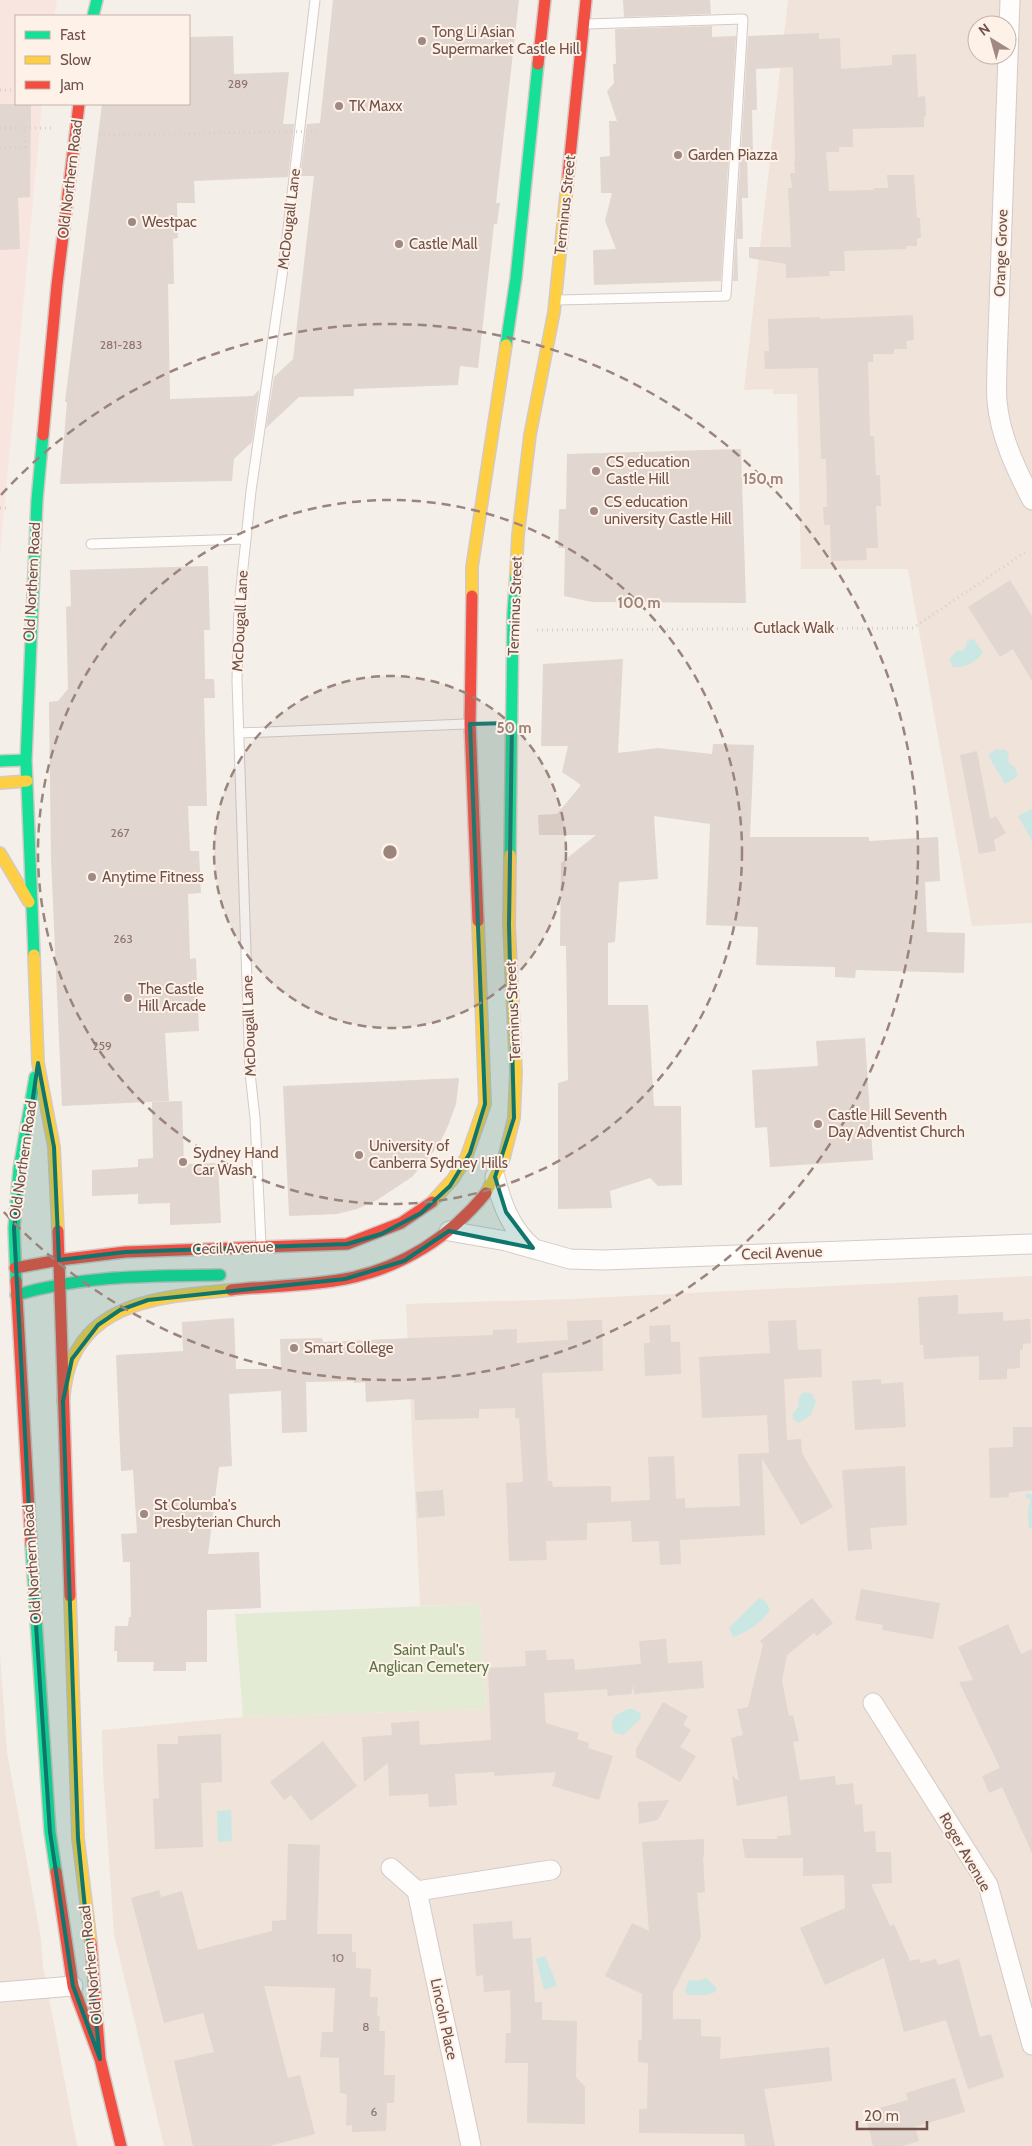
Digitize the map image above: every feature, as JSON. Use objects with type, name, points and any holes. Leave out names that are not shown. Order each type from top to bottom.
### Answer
[{"type":"main road","points":[[94,15],[97,0]]},
{"type":"main road","name":"Terminus Street","points":[[450,1186],[470,1153],[485,1104],[474,724],[472,567],[516,278],[545,0]]},
{"type":"main road","name":"Terminus Street","points":[[475,1206],[495,1177],[504,1158],[514,1118],[516,1072],[509,925],[508,723],[518,535],[530,435],[548,351],[556,300],[586,0]]},
{"type":"main road","name":"Old Northern Road","points":[[79,105],[57,285],[36,500],[26,760],[38,1063],[54,1147],[78,1838],[95,1981],[100,2059]]},
{"type":"main road","points":[[0,761],[26,760]]},
{"type":"main road","points":[[0,783],[27,781]]},
{"type":"main road","points":[[0,853],[31,906]]},
{"type":"main road","name":"Old Northern Road","points":[[38,1063],[16,1192],[14,1228],[7,1269],[8,1296],[50,1832],[73,1986],[100,2059],[121,2146]]},
{"type":"main road","name":"Cecil Avenue","points":[[7,1269],[125,1252],[347,1244],[381,1234],[421,1213],[450,1186]]},
{"type":"main road","name":"Cecil Avenue","points":[[64,1401],[69,1370],[78,1349],[98,1325],[120,1310],[148,1300],[170,1296],[345,1279],[386,1268],[422,1251],[449,1231],[475,1206]]},
{"type":"main road","name":"Cecil Avenue","points":[[8,1296],[59,1283],[164,1275],[233,1275]]},
{"type":"main road","name":"Cecil Avenue","points":[[255,1276],[296,1283]]},
{"type":"street","name":"Orange Grove","points":[[1010,0],[997,353],[997,402],[1008,447],[1018,473],[1032,500]]},
{"type":"street","points":[[495,1177],[506,1212],[520,1236],[533,1248]]},
{"type":"street","name":"Cecil Avenue","points":[[449,1231],[485,1236],[570,1259],[603,1260],[1032,1244]]},
{"type":"street","name":"Roger Avenue","points":[[873,1703],[988,1885],[1032,2045]]},
{"type":"street","points":[[391,1868],[417,1891],[551,1870]]},
{"type":"street","name":"Lincoln Place","points":[[417,1891],[471,2146]]},
{"type":"street","points":[[0,1992],[73,1986]]},
{"type":"lane","name":"McDougall Lane","points":[[261,1246],[255,1118],[250,1072],[237,680],[239,606],[315,0]]},
{"type":"lane","points":[[556,300],[726,296],[743,18],[583,24]]},
{"type":"lane","points":[[91,544],[246,539]]},
{"type":"lane","points":[[239,733],[474,724]]},
{"type":"path","points":[[0,90],[15,90]]},
{"type":"path","points":[[0,128],[25,127],[25,147],[0,148]]},
{"type":"path","points":[[99,134],[111,136],[319,131]]},
{"type":"path","points":[[0,508],[9,508]]},
{"type":"path","name":"Cutlack Walk","points":[[536,630],[913,628],[1027,551]]},
{"type":"highlighted area","points":[[512,723],[509,925],[514,1118],[495,1177],[506,1212],[533,1248],[449,1231],[404,1261],[345,1279],[148,1300],[120,1310],[98,1325],[72,1359],[63,1401],[78,1838],[100,2059],[73,1986],[50,1832],[32,1566],[14,1228],[38,1063],[54,1147],[59,1260],[125,1252],[347,1244],[381,1234],[421,1213],[450,1186],[470,1153],[485,1104],[470,724]]},
{"type":"shaded area","points":[[0,0],[57,0],[54,15],[15,15],[15,105],[42,105],[0,554]]},
{"type":"shaded area","points":[[788,0],[1032,0],[1032,923],[972,926],[908,569],[801,569],[797,394],[773,394],[773,389],[744,390]]},
{"type":"shaded area","points":[[1032,1276],[1032,2146],[164,2146],[114,1934],[102,1730],[243,1717],[486,1709],[480,1604],[420,1606],[406,1304],[571,1299]]},
{"type":"shaded area","points":[[0,1655],[7,1752],[41,1939],[43,1966],[77,2146],[0,2146]]},
{"type":"green space","name":"Saint Paul's Anglican Cemetery","points":[[480,1604],[486,1709],[243,1717],[235,1614]]},
{"type":"water","points":[[974,639],[983,653],[969,664],[962,667],[953,667],[949,659],[958,650],[962,651],[966,647],[967,641]]},
{"type":"water","points":[[997,749],[1006,750],[1009,757],[1008,762],[1015,768],[1018,776],[1005,784],[989,757],[989,754]]},
{"type":"water","points":[[1031,809],[1032,811],[1032,840],[1018,816]]},
{"type":"water","points":[[802,1393],[812,1394],[816,1402],[810,1416],[798,1423],[793,1419],[792,1415],[798,1407],[799,1398]]},
{"type":"water","points":[[1025,1494],[1032,1494],[1032,1528],[1029,1528],[1028,1513],[1030,1499],[1026,1498]]},
{"type":"water","points":[[759,1598],[765,1601],[770,1609],[768,1613],[754,1626],[733,1637],[729,1628]]},
{"type":"water","points":[[628,1709],[641,1713],[640,1719],[624,1735],[615,1733],[612,1729],[612,1721],[616,1715]]},
{"type":"water","points":[[231,1810],[232,1841],[218,1842],[217,1811]]},
{"type":"water","points":[[545,1956],[557,1985],[544,1990],[536,1959]]},
{"type":"water","points":[[706,1978],[717,1988],[715,1992],[707,1995],[688,1995],[685,1991],[689,1980],[699,1981]]},
{"type":"building","name":"Castle Mall","points":[[333,0],[519,0],[496,203],[500,203],[497,224],[494,224],[478,368],[460,366],[458,385],[354,389],[354,396],[299,397],[266,428],[274,377],[293,359],[314,176],[300,176],[307,124],[320,123]]},
{"type":"building","points":[[623,0],[710,0],[711,14],[624,17]]},
{"type":"building","name":"Garden Piazza","points":[[712,26],[712,37],[736,36],[721,281],[594,285],[593,250],[616,249],[605,221],[612,193],[601,193],[600,157],[610,156],[609,121],[617,121],[607,91],[614,83],[613,64],[616,64],[615,29]]},
{"type":"building","points":[[819,33],[819,39],[840,38],[841,69],[892,65],[892,55],[916,54],[918,97],[925,96],[926,116],[924,117],[924,127],[853,129],[853,147],[839,147],[839,152],[826,152],[829,191],[888,188],[887,175],[914,175],[917,218],[920,218],[921,238],[917,238],[917,246],[906,246],[906,249],[844,251],[845,271],[829,271],[830,276],[786,278],[786,264],[749,258],[749,247],[791,247],[788,188],[792,188],[790,173],[795,173],[793,67],[756,69],[757,110],[752,110],[753,153],[747,153],[748,198],[742,198],[743,239],[737,239],[738,281],[733,281],[748,36]]},
{"type":"building","points":[[233,36],[234,74],[289,72],[283,124],[294,124],[288,177],[194,181],[195,203],[177,203],[178,238],[173,239],[174,284],[168,284],[170,399],[253,396],[259,390],[252,442],[234,459],[232,481],[60,484],[67,402],[65,402],[102,105],[190,105],[190,37]]},
{"type":"building","points":[[0,104],[31,105],[30,197],[18,198],[20,249],[0,250]]},
{"type":"building","points":[[913,315],[914,340],[906,341],[907,349],[894,349],[894,354],[873,354],[873,362],[868,362],[870,436],[874,436],[876,475],[880,475],[881,506],[876,506],[878,548],[866,548],[867,560],[831,561],[830,525],[824,525],[823,507],[827,507],[826,459],[821,459],[818,368],[765,369],[764,351],[769,351],[768,319]]},
{"type":"building","points":[[741,449],[746,603],[592,602],[564,596],[565,548],[558,548],[559,509],[566,509],[567,454]]},
{"type":"building","points":[[208,566],[210,630],[204,630],[205,679],[214,679],[215,698],[204,698],[207,806],[188,806],[190,851],[199,851],[201,893],[188,894],[190,959],[196,958],[199,1031],[165,1033],[169,1101],[62,1106],[51,859],[49,702],[58,701],[68,689],[66,607],[71,606],[70,570]]},
{"type":"building","points":[[1010,580],[1032,616],[1032,681],[1013,649],[1000,657],[968,607]]},
{"type":"building","points":[[623,659],[618,753],[658,748],[712,754],[713,744],[754,745],[750,837],[869,837],[869,841],[938,837],[940,881],[925,882],[927,932],[965,933],[964,973],[856,970],[855,978],[835,977],[835,967],[756,965],[758,927],[706,925],[710,824],[654,816],[658,879],[619,882],[615,942],[608,943],[608,1005],[648,1005],[654,1106],[681,1106],[682,1185],[658,1186],[650,1178],[610,1191],[612,1208],[558,1209],[558,1083],[568,1080],[566,946],[560,946],[561,863],[596,835],[539,835],[538,815],[557,814],[581,785],[562,772],[568,746],[541,746],[543,664]]},
{"type":"building","points":[[977,751],[990,819],[996,816],[1006,833],[994,840],[996,851],[979,854],[960,755]]},
{"type":"building","points":[[865,1038],[873,1160],[770,1167],[767,1127],[755,1128],[752,1070],[818,1066],[816,1041]]},
{"type":"building","name":"University of Canberra Sydney Hills","points":[[459,1078],[456,1104],[448,1126],[438,1146],[412,1177],[377,1200],[357,1209],[337,1214],[289,1216],[283,1086]]},
{"type":"building","points":[[182,1101],[184,1164],[218,1163],[221,1223],[170,1225],[170,1203],[138,1204],[138,1194],[92,1196],[92,1170],[138,1167],[138,1159],[153,1158],[152,1102]]},
{"type":"building","points":[[958,1295],[958,1314],[1003,1312],[1003,1321],[1030,1319],[1031,1343],[1023,1344],[1023,1349],[1020,1350],[1020,1368],[1007,1369],[1007,1379],[979,1380],[979,1356],[924,1359],[923,1345],[920,1345],[918,1297]]},
{"type":"building","points":[[234,1318],[236,1369],[281,1369],[280,1339],[322,1338],[323,1342],[493,1335],[493,1330],[517,1329],[517,1343],[568,1340],[567,1321],[602,1320],[603,1371],[542,1373],[548,1481],[552,1481],[553,1487],[611,1486],[611,1502],[650,1500],[648,1457],[674,1456],[676,1499],[685,1498],[685,1508],[740,1506],[738,1454],[769,1453],[767,1415],[702,1418],[699,1357],[770,1353],[768,1321],[796,1320],[798,1350],[821,1349],[822,1377],[784,1379],[787,1440],[801,1439],[802,1453],[833,1507],[801,1525],[762,1458],[765,1535],[680,1540],[681,1564],[660,1565],[659,1541],[632,1542],[631,1521],[587,1523],[587,1540],[546,1541],[547,1560],[509,1561],[506,1483],[523,1482],[519,1418],[515,1418],[515,1408],[479,1409],[479,1418],[415,1420],[414,1399],[366,1402],[365,1382],[306,1382],[307,1432],[282,1433],[281,1391],[229,1394],[232,1466],[219,1467],[208,1554],[259,1552],[261,1608],[207,1610],[207,1662],[186,1662],[186,1671],[153,1671],[154,1662],[117,1662],[117,1651],[114,1651],[115,1626],[128,1626],[129,1617],[131,1617],[130,1562],[123,1562],[121,1534],[137,1533],[133,1470],[121,1471],[116,1355],[183,1351],[182,1322]]},
{"type":"building","points":[[670,1325],[671,1342],[680,1342],[681,1374],[645,1376],[644,1343],[650,1343],[649,1326]]},
{"type":"building","points":[[881,1379],[881,1384],[903,1382],[906,1427],[855,1430],[852,1381]]},
{"type":"building","points":[[1013,1427],[1032,1427],[1032,1490],[1009,1493],[1009,1497],[990,1498],[989,1448],[1013,1447]]},
{"type":"building","points":[[905,1466],[907,1525],[870,1528],[872,1549],[848,1551],[842,1470]]},
{"type":"building","points":[[443,1490],[445,1516],[418,1518],[416,1492]]},
{"type":"building","points":[[861,1589],[940,1603],[933,1639],[882,1630],[883,1625],[855,1620]]},
{"type":"building","points":[[812,1598],[833,1623],[817,1636],[814,1633],[787,1655],[782,1681],[789,1716],[793,1715],[799,1741],[793,1742],[800,1780],[835,1776],[836,1785],[853,1783],[855,1805],[862,1804],[864,1832],[875,1831],[876,1852],[891,1852],[892,1883],[871,1884],[890,1926],[894,1924],[910,1961],[919,1959],[921,1963],[936,1959],[938,1965],[959,1959],[980,2037],[991,2034],[1004,2077],[968,2089],[946,2020],[904,2032],[884,1958],[825,1985],[800,1928],[845,1908],[844,1875],[803,1876],[803,1858],[745,1858],[742,1839],[777,1839],[777,1836],[791,1835],[787,1796],[737,1806],[732,1776],[739,1781],[731,1738],[743,1735],[737,1709],[748,1707],[763,1645],[760,1641]]},
{"type":"building","points":[[1008,1624],[1021,1654],[1032,1649],[1032,1853],[1002,1787],[989,1793],[982,1776],[1000,1768],[959,1682],[973,1680],[958,1647]]},
{"type":"building","points":[[666,1639],[668,1663],[702,1661],[704,1688],[634,1694],[634,1685],[631,1694],[608,1696],[607,1689],[544,1693],[546,1723],[579,1733],[577,1739],[589,1743],[588,1748],[613,1756],[599,1800],[552,1786],[556,1772],[494,1776],[494,1772],[455,1774],[457,1805],[429,1807],[428,1794],[389,1796],[388,1763],[364,1782],[362,1737],[392,1735],[391,1723],[419,1721],[420,1745],[491,1740],[488,1668],[526,1666],[525,1651],[546,1650],[547,1660],[574,1659],[575,1670],[641,1664],[639,1641]]},
{"type":"building","points":[[663,1702],[688,1716],[683,1725],[691,1730],[680,1747],[696,1756],[680,1782],[636,1757],[636,1749]]},
{"type":"building","points":[[221,1734],[222,1782],[201,1783],[203,1847],[155,1849],[153,1799],[159,1798],[157,1744],[178,1744],[178,1736]]},
{"type":"building","points":[[323,1741],[357,1786],[311,1821],[291,1795],[284,1800],[270,1782]]},
{"type":"building","points":[[669,1800],[658,1820],[639,1824],[638,1802]]},
{"type":"building","points":[[704,1839],[705,1892],[697,1893],[701,1937],[673,1992],[673,2019],[701,2019],[701,2036],[721,2037],[720,2059],[829,2047],[832,2081],[764,2089],[775,2146],[745,2146],[744,2134],[639,2133],[639,2109],[647,2109],[648,2063],[638,2062],[638,2041],[642,2039],[642,1994],[605,1976],[632,1923],[649,1931],[642,1842]]},
{"type":"building","points":[[288,1844],[320,1845],[317,1934],[352,1934],[352,1952],[356,1952],[356,1968],[371,1969],[370,1997],[378,1997],[377,2016],[380,2016],[379,2031],[385,2031],[384,2075],[395,2075],[394,2103],[387,2103],[386,2131],[352,2132],[352,2125],[346,2126],[347,2094],[340,2093],[339,2058],[320,2057],[322,2032],[333,2032],[335,1988],[264,1986],[288,2078],[300,2075],[315,2134],[269,2146],[193,2146],[174,2061],[214,2052],[203,2013],[164,2023],[131,1898],[159,1890],[161,1897],[182,1891],[198,1950],[272,1931],[272,1921],[286,1920]]},
{"type":"building","points":[[512,1921],[513,1939],[531,1938],[535,2002],[542,2002],[542,2020],[577,2021],[576,2077],[585,2087],[585,2124],[527,2123],[528,2063],[505,2063],[506,2033],[511,2033],[510,1990],[484,1992],[483,1975],[476,1976],[473,1924]]},
{"type":"building","points":[[955,2078],[965,2112],[915,2127],[919,2141],[902,2146],[873,2146],[865,2112],[908,2100],[906,2093]]},
{"type":"traffic: fast","points":[[93,15],[97,0]]},
{"type":"traffic: fast","points":[[506,345],[516,278],[538,64]]},
{"type":"traffic: fast","points":[[26,760],[37,500],[43,435]]},
{"type":"traffic: fast","points":[[510,855],[513,613],[516,574]]},
{"type":"traffic: fast","points":[[0,761],[26,760],[34,955]]},
{"type":"traffic: fast","points":[[16,1281],[14,1228],[19,1169],[35,1077]]},
{"type":"traffic: fast","points":[[16,1295],[42,1288],[92,1280],[142,1276],[220,1275]]},
{"type":"traffic: fast","points":[[31,1544],[50,1832],[56,1872]]},
{"type":"traffic: slow","points":[[516,574],[518,535],[530,435],[554,312],[568,176]]},
{"type":"traffic: slow","points":[[472,596],[472,567],[506,345]]},
{"type":"traffic: slow","points":[[0,783],[27,781]]},
{"type":"traffic: slow","points":[[0,853],[29,902]]},
{"type":"traffic: slow","points":[[486,1193],[504,1158],[514,1118],[516,1072],[509,925],[510,855]]},
{"type":"traffic: slow","points":[[432,1202],[453,1179],[466,1158],[485,1104],[478,921]]},
{"type":"traffic: slow","points":[[34,955],[38,1063],[54,1147],[58,1231]]},
{"type":"traffic: slow","points":[[63,1401],[67,1375],[72,1360],[84,1339],[100,1324],[119,1312],[162,1298],[231,1290]]},
{"type":"traffic: slow","points":[[70,1596],[78,1838],[91,1943]]},
{"type":"traffic: jam","points":[[538,64],[545,0]]},
{"type":"traffic: jam","points":[[568,176],[586,0]]},
{"type":"traffic: jam","points":[[43,435],[57,285],[79,105]]},
{"type":"traffic: jam","points":[[472,596],[470,724],[478,921]]},
{"type":"traffic: jam","points":[[231,1290],[302,1285],[345,1279],[386,1267],[405,1259],[441,1237],[472,1209],[486,1193]]},
{"type":"traffic: jam","points":[[15,1268],[59,1260],[125,1252],[347,1244],[401,1223],[432,1202]]},
{"type":"traffic: jam","points":[[58,1231],[70,1596]]},
{"type":"traffic: jam","points":[[16,1281],[31,1544]]},
{"type":"traffic: jam","points":[[56,1872],[73,1986],[100,2059],[121,2146]]},
{"type":"traffic: jam","points":[[91,1943],[100,2059]]},
{"type":"place","name":"Tong Li Asian Supermarket Castle Hill","points":[[422,41]]},
{"type":"place","name":"TK Maxx","points":[[339,106]]},
{"type":"place","name":"Garden Piazza","points":[[678,155]]},
{"type":"place","name":"Westpac","points":[[132,222]]},
{"type":"place","name":"Castle Mall","points":[[399,244]]},
{"type":"place","name":"CS education Castle Hill","points":[[596,471]]},
{"type":"place","name":"CS education university Castle Hill","points":[[594,511]]},
{"type":"place","name":"Anytime Fitness","points":[[92,877]]},
{"type":"place","name":"The Castle Hill Arcade","points":[[128,998]]},
{"type":"place","name":"Castle Hill Seventh Day Adventist Church","points":[[818,1124]]},
{"type":"place","name":"University of Canberra Sydney Hills","points":[[359,1155]]},
{"type":"place","name":"Sydney Hand Car Wash","points":[[183,1162]]},
{"type":"place","name":"Smart College","points":[[294,1348]]},
{"type":"place","name":"St Columba's Presbyterian Church","points":[[144,1514]]}]
